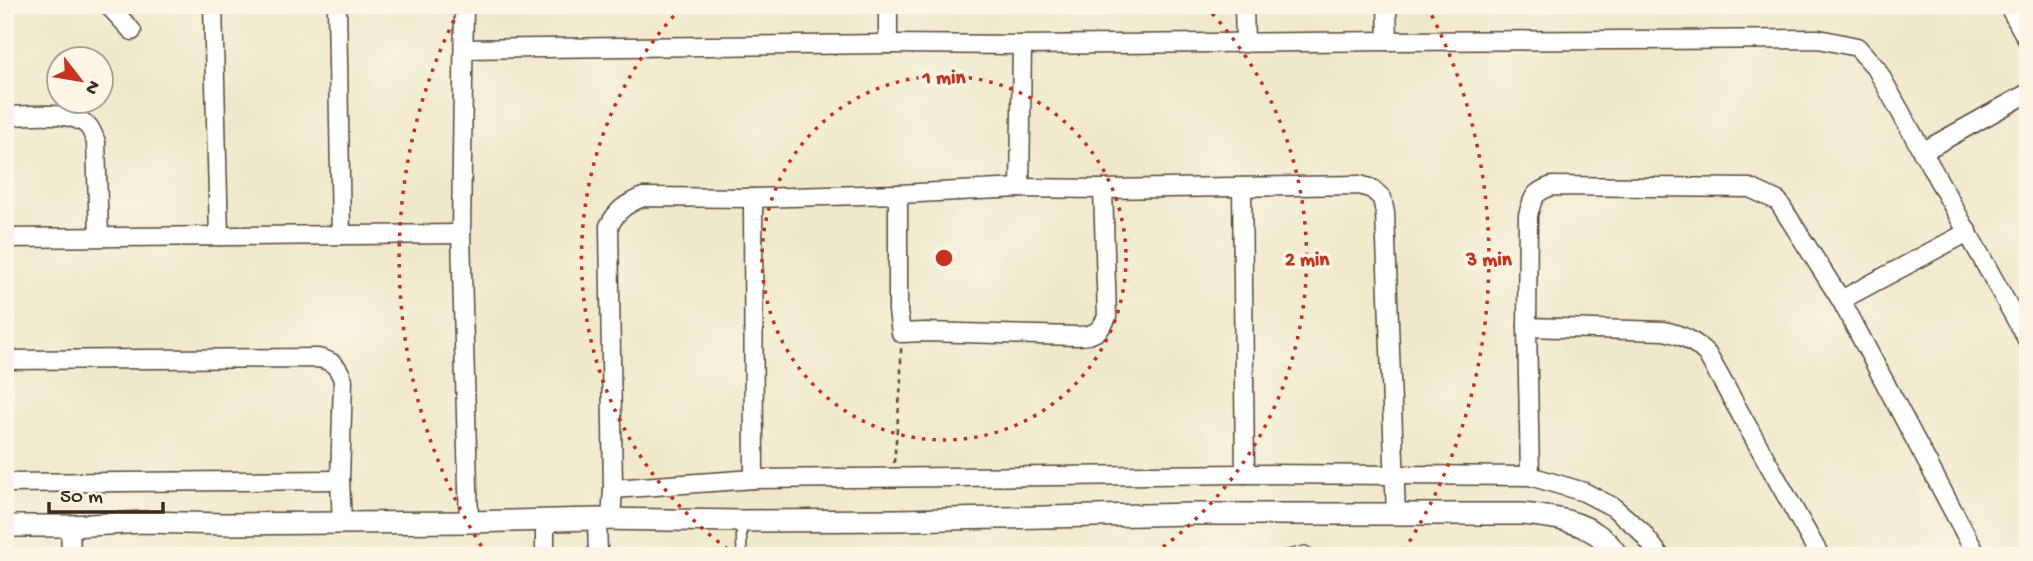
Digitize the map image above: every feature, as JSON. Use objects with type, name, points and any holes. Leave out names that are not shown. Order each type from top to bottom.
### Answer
[{"type":"street","points":[[108,5],[132,31]]},
{"type":"street","points":[[213,5],[219,236]]},
{"type":"street","points":[[337,5],[341,235]]},
{"type":"street","points":[[464,5],[461,234],[469,522]]},
{"type":"street","points":[[888,5],[888,44]]},
{"type":"street","points":[[1244,5],[1245,43]]},
{"type":"street","points":[[1387,5],[1388,41]]},
{"type":"street","points":[[2008,5],[2028,41]]},
{"type":"street","points":[[464,49],[1819,39],[1857,47],[1876,68],[2028,341]]},
{"type":"street","points":[[1020,188],[1022,45]]},
{"type":"street","points":[[1923,152],[2028,93]]},
{"type":"street","points":[[5,116],[78,118],[90,128],[96,142],[99,236]]},
{"type":"street","points":[[598,556],[604,519],[613,489],[609,226],[617,212],[628,203],[643,197],[753,198],[1020,188],[1360,185],[1372,189],[1382,198],[1385,214],[1396,515]]},
{"type":"street","points":[[1530,477],[1528,215],[1538,191],[1552,186],[1750,188],[1778,201],[1841,300],[1976,556]]},
{"type":"street","points":[[1242,187],[1245,474]]},
{"type":"street","points":[[898,194],[898,311],[901,334],[925,332],[1077,337],[1090,336],[1101,330],[1108,317],[1103,189]]},
{"type":"street","points":[[753,198],[754,479]]},
{"type":"street","points":[[1841,300],[1968,232]]},
{"type":"street","points":[[5,238],[461,234]]},
{"type":"street","points":[[1527,327],[1664,331],[1696,342],[1707,354],[1820,556]]},
{"type":"street","points":[[5,360],[331,360],[339,368],[343,380],[340,480],[342,523]]},
{"type":"street","points":[[613,489],[754,479],[1245,474],[1530,477],[1584,492],[1613,507],[1640,530],[1660,556]]},
{"type":"street","points":[[5,483],[340,480]]},
{"type":"street","points":[[5,526],[144,522],[225,524],[604,519],[897,520],[1194,514],[1523,514],[1557,517],[1581,526],[1603,538],[1618,556]]},
{"type":"street","points":[[545,520],[545,556]]},
{"type":"street","points":[[70,526],[71,556]]},
{"type":"lane","points":[[741,521],[742,556]]},
{"type":"lane","points":[[1284,556],[1305,551],[1313,556]]},
{"type":"path","points":[[893,479],[901,383],[901,334]]}]
